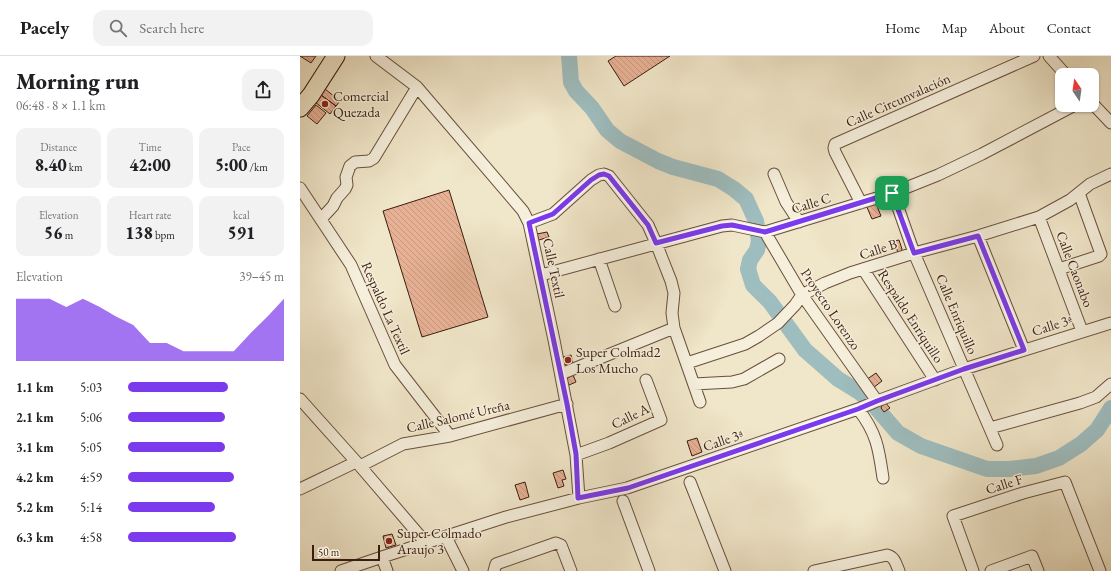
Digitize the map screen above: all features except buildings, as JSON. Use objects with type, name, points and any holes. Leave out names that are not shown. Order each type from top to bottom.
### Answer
[{"type":"main road","points":[[300,108],[334,60]]},
{"type":"street","points":[[334,60],[347,56]]},
{"type":"street","name":"Calle Textil","points":[[376,56],[417,87],[523,211],[529,223],[541,275],[576,454],[578,498]]},
{"type":"street","name":"Calle Circunvalación","points":[[861,203],[835,152],[835,144],[1034,56]]},
{"type":"street","points":[[1049,56],[1060,68]]},
{"type":"street","points":[[321,220],[334,206],[337,198],[347,186],[346,177],[350,166],[355,162],[369,161],[374,158],[417,87]]},
{"type":"street","points":[[1099,110],[1111,123]]},
{"type":"street","name":"Calle C","points":[[765,232],[892,193],[938,175],[1010,140],[1063,112]]},
{"type":"street","points":[[529,223],[553,214],[591,180],[599,175],[604,174],[609,176],[648,225],[656,243],[671,281],[674,293],[672,313],[674,328],[700,402]]},
{"type":"street","points":[[774,174],[786,202],[799,222]]},
{"type":"street","name":"Calle B","points":[[687,363],[745,344],[778,323],[802,295],[850,273],[1039,217],[1060,207],[1090,184],[1111,174]]},
{"type":"street","name":"Respaldo La Textil","points":[[300,188],[351,265],[395,365],[450,436]]},
{"type":"street","points":[[1060,269],[1101,254],[1079,192]]},
{"type":"street","name":"Calle Enriquillo","points":[[892,193],[914,253],[997,445]]},
{"type":"street","name":"Calle Caonabo","points":[[1039,217],[1060,269],[1082,331]]},
{"type":"street","points":[[541,275],[722,226],[732,225],[765,232]]},
{"type":"street","name":"Proyecto Lorenzo","points":[[765,232],[802,295],[877,401]]},
{"type":"street","points":[[978,236],[1024,350]]},
{"type":"street","points":[[599,259],[615,306]]},
{"type":"street","name":"Respaldo Enriquillo","points":[[863,269],[935,380]]},
{"type":"street","name":"Calle 3ª","points":[[341,571],[426,542],[506,518],[578,498],[628,488],[861,408],[964,369],[1111,323]]},
{"type":"street","points":[[561,374],[674,328]]},
{"type":"street","points":[[694,384],[732,382],[744,379],[779,359]]},
{"type":"street","name":"Calle A","points":[[576,454],[609,443],[661,420],[646,380]]},
{"type":"street","points":[[990,428],[1080,403],[1096,397],[1111,384]]},
{"type":"street","points":[[300,399],[426,542]]},
{"type":"street","name":"Calle Salomé Ureña","points":[[300,489],[403,444],[450,436],[567,404]]},
{"type":"street","points":[[861,408],[872,428],[876,440],[883,478]]},
{"type":"street","points":[[690,482],[725,571]]},
{"type":"street","name":"Calle F","points":[[974,571],[953,516],[1023,493],[1065,482],[1100,571]]},
{"type":"street","points":[[623,501],[649,571]]},
{"type":"street","points":[[446,536],[463,571]]},
{"type":"street","points":[[494,571],[496,564],[556,543],[561,545],[571,571]]},
{"type":"street","points":[[814,571],[887,555],[891,556],[895,560],[899,571]]},
{"type":"street","points":[[991,571],[1032,556],[1038,571]]},
{"type":"street","points":[[382,557],[387,571]]},
{"type":"waterway","points":[[569,56],[571,82],[576,91],[592,108],[607,130],[620,141],[658,161],[673,167],[718,179],[746,199],[756,221],[759,241],[757,250],[750,260],[748,269],[753,285],[770,302],[805,350],[838,379],[859,392],[872,403],[898,433],[921,446],[987,469],[1009,469],[1036,466],[1059,458],[1081,444],[1097,430],[1111,408]]},
{"type":"place","name":"Comercial Quezada","points":[[325,104]]},
{"type":"place","name":"Super Colmad2 Los Mucho","points":[[568,360]]},
{"type":"place","name":"Super Colmado Araujo 3","points":[[389,541]]},
{"type":"route","points":[[604,174],[609,176],[648,225],[656,243],[722,226],[732,225],[765,232],[892,193],[914,253],[978,236],[1024,350],[964,369],[877,401],[863,408],[628,488],[578,498],[576,454],[541,275],[529,223],[553,214],[561,205],[591,180],[604,174]]}]
